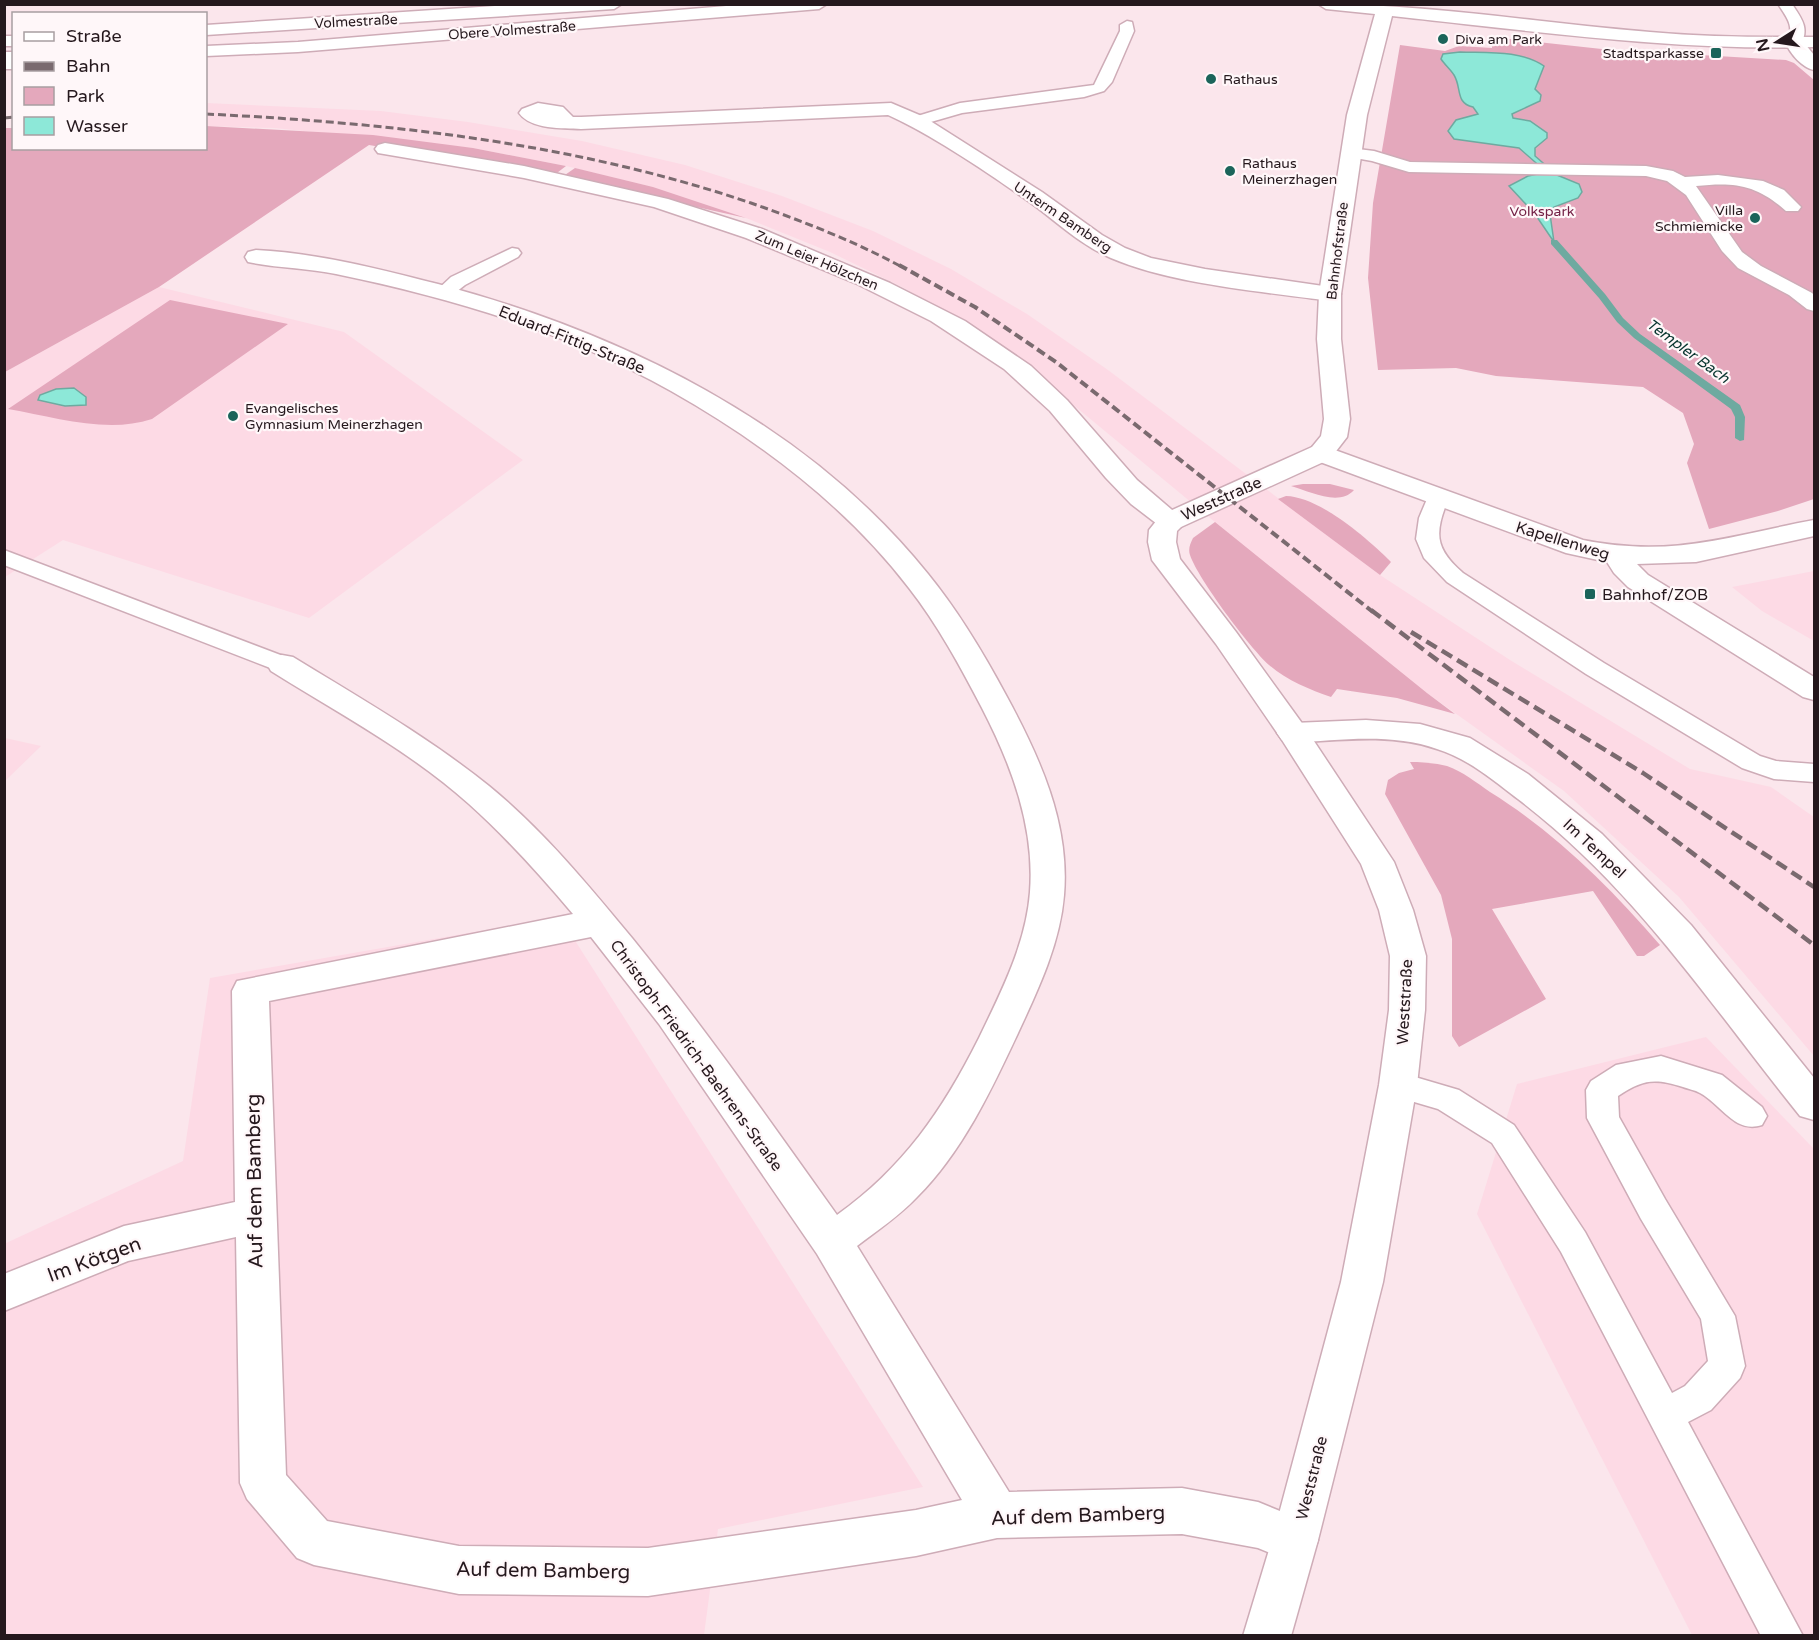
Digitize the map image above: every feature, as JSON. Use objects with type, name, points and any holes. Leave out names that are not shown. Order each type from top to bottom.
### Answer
[{"type":"street","name":"Volmestraße","points":[[207,30],[614,4]]},
{"type":"street","name":"Obere Volmestraße","points":[[207,51],[298,47],[819,4]]},
{"type":"street","points":[[1326,4],[1386,8],[1651,38],[1815,42]]},
{"type":"street","name":"Bahnhofstraße","points":[[1321,453],[1334,437],[1337,418],[1329,339],[1330,294],[1350,153],[1359,104],[1386,8]]},
{"type":"street","points":[[1794,43],[1815,65]]},
{"type":"street","name":"Unterm Bamberg","points":[[567,122],[625,122],[874,108],[891,109],[917,121],[1035,196],[1094,240],[1117,253],[1145,263],[1205,276],[1330,294]]},
{"type":"street","name":"Zum Leier Hölzchen","points":[[386,149],[493,166],[660,203],[721,221],[796,249],[867,280],[928,310],[991,348],[1037,383],[1066,413],[1132,493],[1171,521]]},
{"type":"street","name":"Eduard-Fittig-Straße","points":[[256,257],[297,260],[444,292],[507,312],[632,360],[747,426],[801,465],[858,515],[906,566],[980,673],[1023,759],[1044,837],[1047,892],[1034,957],[985,1064],[932,1152],[889,1199],[832,1241]]},
{"type":"street","name":"Weststraße","points":[[1267,1635],[1295,1540],[1362,1282],[1398,1085],[1407,1010],[1408,956],[1396,910],[1377,862],[1293,733],[1226,638],[1166,560],[1162,542],[1163,530],[1171,521],[1321,453]]},
{"type":"street","name":"Kapellenweg","points":[[1321,453],[1576,547],[1619,556],[1652,558],[1684,556],[1731,548],[1815,528]]},
{"type":"street","points":[[1619,556],[1624,567],[1638,581],[1815,690]]},
{"type":"street","name":"Christoph-Friedrich-Baehrens-Straße","points":[[282,664],[416,747],[478,795],[540,853],[599,922],[672,1014],[832,1241],[998,1515]]},
{"type":"street","name":"Im Tempel","points":[[1293,733],[1370,728],[1439,738],[1478,755],[1535,795],[1596,846],[1648,898],[1701,960],[1782,1067],[1815,1105]]},
{"type":"street","name":"Auf dem Bamberg","points":[[599,922],[250,992],[263,1483],[314,1542],[459,1570],[648,1572],[916,1533],[998,1515],[1182,1511],[1258,1525],[1295,1540]]},
{"type":"street","name":"Im Kötgen","points":[[4,1293],[124,1244],[255,1215]]},
{"type":"lane","points":[[1785,4],[1797,22],[1799,32],[1794,43]]},
{"type":"lane","points":[[917,121],[960,108],[1084,92],[1099,88],[1127,32],[1127,25]]},
{"type":"lane","points":[[1350,153],[1374,156],[1409,167],[1646,171],[1671,176],[1683,183],[1737,257],[1756,270],[1791,287],[1815,305]]},
{"type":"lane","points":[[1683,183],[1696,180],[1749,183],[1777,194],[1792,207]]},
{"type":"lane","points":[[444,292],[458,281],[512,253]]},
{"type":"lane","points":[[1438,497],[1427,529],[1427,537],[1431,552],[1451,575],[1527,625],[1751,762],[1774,770],[1815,773]]},
{"type":"lane","name":"Christoph-Friedrich-Baehrens-Straße","points":[[4,557],[282,664]]},
{"type":"lane","points":[[1665,1415],[1698,1398],[1727,1366],[1718,1316],[1653,1209],[1603,1118],[1602,1090],[1627,1074],[1661,1068],[1711,1084],[1751,1116]]},
{"type":"lane","points":[[1398,1085],[1448,1099],[1503,1134],[1573,1242],[1783,1635]]},
{"type":"shaded area","points":[[207,103],[381,111],[468,122],[582,141],[685,165],[782,196],[873,231],[951,269],[1027,314],[1108,370],[1380,575],[1510,660],[1690,769],[1771,787],[1814,817],[1814,1056],[1679,897],[1564,791],[1427,693],[1048,384],[978,332],[904,288],[830,252],[746,218],[653,187],[566,166],[473,148],[274,128],[207,126]]},
{"type":"shaded area","name":"Evangelisches Gymnasium Meinerzhagen","points":[[159,287],[344,332],[523,460],[309,618],[63,540],[5,577],[5,372]]},
{"type":"shaded area","points":[[1814,571],[1814,641],[1762,611],[1732,587]]},
{"type":"shaded area","points":[[4,738],[41,746],[5,781]]},
{"type":"shaded area","points":[[560,917],[923,1487],[718,1529],[704,1635],[5,1635],[4,1244],[183,1161],[210,978]]},
{"type":"shaded area","points":[[1706,1037],[1814,1149],[1814,1635],[1692,1635],[1477,1214],[1517,1084]]},
{"type":"green space","name":"Volkspark","points":[[1492,37],[1684,58],[1684,54],[1786,60],[1794,63],[1814,80],[1814,499],[1709,529],[1687,463],[1694,444],[1683,413],[1643,387],[1496,376],[1456,368],[1378,370],[1368,278],[1373,203],[1400,45],[1445,51],[1459,46],[1492,48]]},
{"type":"green space","points":[[207,126],[373,135],[473,148],[566,166],[553,176],[369,145],[159,287],[5,372],[4,128],[12,128],[12,150],[207,150]]},
{"type":"green space","points":[[575,168],[653,187],[746,218],[562,177]]},
{"type":"green space","points":[[170,300],[288,324],[152,419],[135,423],[99,425],[8,409]]},
{"type":"green space","points":[[1330,484],[1354,490],[1348,495],[1332,498],[1291,486]]},
{"type":"green space","points":[[1286,496],[1299,498],[1328,511],[1357,531],[1391,562],[1380,575],[1278,499]]},
{"type":"green space","points":[[1215,522],[1455,714],[1397,698],[1337,689],[1331,697],[1298,684],[1269,665],[1225,613],[1190,555],[1193,538]]},
{"type":"green space","points":[[1410,762],[1433,763],[1453,768],[1514,808],[1581,862],[1660,945],[1644,956],[1637,956],[1593,891],[1492,909],[1546,999],[1459,1047],[1452,1036],[1452,939],[1441,895],[1385,794],[1388,780],[1399,773],[1414,769]]},
{"type":"water","points":[[1460,52],[1514,55],[1525,57],[1544,66],[1535,89],[1541,95],[1540,101],[1512,114],[1513,118],[1530,121],[1547,133],[1547,138],[1535,148],[1535,156],[1557,175],[1579,184],[1582,192],[1578,198],[1554,207],[1550,214],[1554,242],[1535,214],[1509,186],[1528,176],[1538,174],[1543,169],[1519,148],[1454,139],[1448,131],[1456,120],[1478,114],[1473,107],[1461,99],[1454,75],[1441,59],[1443,54]]},
{"type":"water","points":[[74,388],[86,397],[86,405],[65,406],[38,400],[40,395],[56,389]]},
{"type":"waterway","name":"Templer Bach","points":[[1554,242],[1620,320],[1637,336],[1736,407],[1740,417],[1740,438]]},
{"type":"railway","points":[[207,114],[413,130],[482,139],[617,165],[684,182],[751,203],[847,240],[902,267]]},
{"type":"railway","points":[[4,118],[12,117]]},
{"type":"railway","points":[[899,265],[975,307],[1056,362],[1373,612]]},
{"type":"railway","points":[[1371,610],[1814,945]]},
{"type":"railway","points":[[1411,632],[1643,773],[1814,887]]},
{"type":"place","name":"Diva am Park","points":[[1443,39]]},
{"type":"place","name":"Stadtsparkasse","points":[[1716,53]]},
{"type":"place","name":"Rathaus","points":[[1211,79]]},
{"type":"place","name":"Rathaus Meinerzhagen","points":[[1230,171]]},
{"type":"place","name":"Villa Schmiemicke","points":[[1755,218]]},
{"type":"place","name":"Evangelisches Gymnasium Meinerzhagen","points":[[233,416]]},
{"type":"place","name":"Bahnhof/ZOB","points":[[1590,594]]}]
